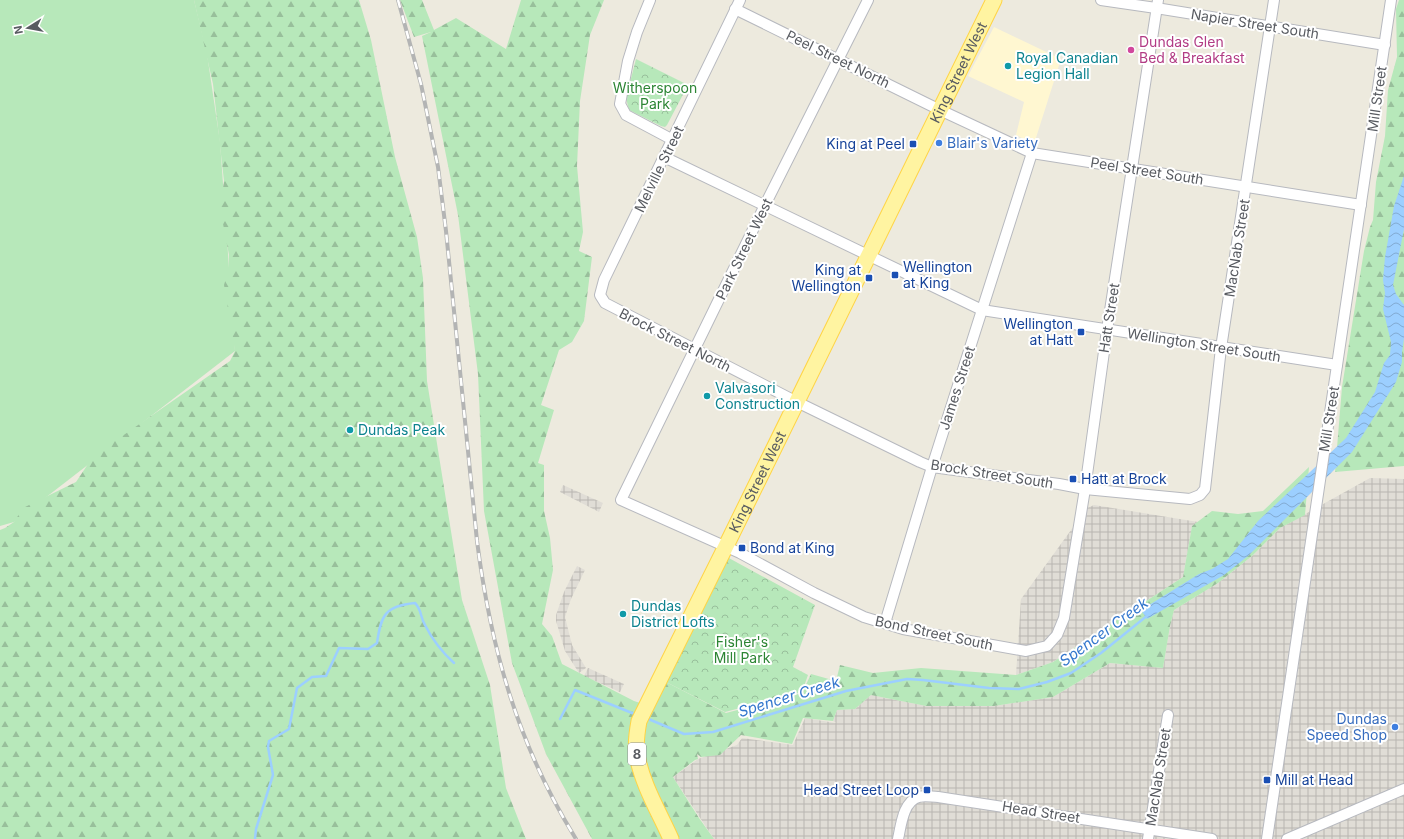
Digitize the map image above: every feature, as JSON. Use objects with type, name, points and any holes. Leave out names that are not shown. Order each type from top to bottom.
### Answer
[{"type":"main road","name":"King Street West","points":[[671,839],[646,785],[636,754],[636,734],[639,721],[994,0]]},
{"type":"street","points":[[650,0],[637,32],[628,61],[620,104],[626,115],[672,140]]},
{"type":"street","name":"Park Street West","points":[[621,500],[765,205],[868,0]]},
{"type":"street","name":"Napier Street South","points":[[1100,0],[1157,4],[1270,26],[1385,45]]},
{"type":"street","name":"MacNab Street","points":[[1200,495],[1205,489],[1221,348],[1274,0]]},
{"type":"street","name":"Mill Street","points":[[1267,839],[1391,0]]},
{"type":"street","name":"Hatt Street","points":[[1057,635],[1064,618],[1085,489],[1107,330],[1157,4]]},
{"type":"street","name":"Peel Street North","points":[[738,5],[839,60],[940,110]]},
{"type":"street","name":"Melville Street","points":[[600,295],[604,280],[738,5]]},
{"type":"street","name":"Peel Street South","points":[[940,110],[1032,153],[1361,206]]},
{"type":"street","name":"James Street","points":[[885,623],[932,467],[1032,153]]},
{"type":"street","name":"Wellington Street South","points":[[664,157],[982,310],[1337,365]]},
{"type":"street","name":"Brock Street North","points":[[600,295],[605,303],[797,402]]},
{"type":"street","name":"Brock Street South","points":[[797,402],[932,467],[1059,484],[1085,489],[1190,499],[1200,495]]},
{"type":"street","name":"Bond Street South","points":[[621,500],[726,546],[864,617],[903,629],[1026,651],[1047,646],[1057,635]]},
{"type":"street","name":"MacNab Street","points":[[1149,834],[1168,715]]},
{"type":"street","points":[[1287,839],[1404,789]]},
{"type":"street","name":"Head Street","points":[[898,839],[905,811],[910,801],[918,797],[938,797],[1149,834],[1212,839]]},
{"type":"shaded area","points":[[994,27],[1061,59],[1034,144],[1016,135],[1024,102],[968,76]]},
{"type":"shaded area","points":[[1370,478],[1404,479],[1404,839],[714,839],[673,777],[698,759],[737,745],[742,738],[793,745],[805,718],[836,723],[833,721],[837,710],[855,709],[871,695],[926,706],[994,706],[1053,697],[1110,663],[1163,668],[1174,610],[1218,583],[1252,556],[1280,528]]},
{"type":"shaded area","points":[[563,485],[603,503],[599,512],[560,492]]},
{"type":"shaded area","points":[[1094,505],[1198,522],[1192,526],[1183,577],[1053,662],[1016,675],[1021,599],[1087,508]]},
{"type":"shaded area","points":[[577,566],[585,570],[571,599],[565,617],[572,645],[586,668],[579,673],[565,651],[556,621],[556,615],[564,592]]},
{"type":"shaded area","points":[[588,668],[624,684],[620,692],[584,676]]},
{"type":"green space","points":[[0,0],[194,0],[207,54],[220,142],[235,351],[14,522],[0,526]]},
{"type":"green space","points":[[194,0],[359,0],[371,40],[395,157],[417,237],[423,278],[427,381],[462,600],[490,685],[506,788],[526,839],[0,839],[0,530],[14,522],[23,508],[76,482],[98,449],[110,440],[118,439],[230,361],[235,351],[224,285],[229,268],[229,255],[220,208],[224,181],[213,84]]},
{"type":"green space","points":[[400,0],[422,0],[434,30],[456,18],[506,49],[521,0],[604,0],[590,35],[580,101],[577,166],[583,232],[579,251],[592,257],[584,321],[572,342],[559,350],[541,405],[554,410],[538,463],[544,465],[544,511],[550,538],[553,570],[542,624],[552,636],[562,664],[634,701],[653,707],[666,682],[726,713],[802,693],[811,674],[836,681],[840,665],[873,673],[921,668],[1016,675],[1053,662],[1183,577],[1192,526],[1212,511],[1238,514],[1263,511],[1309,467],[1305,515],[1280,528],[1252,556],[1218,583],[1174,610],[1163,668],[1110,663],[1053,697],[994,706],[926,706],[871,695],[855,709],[837,710],[833,721],[803,718],[792,744],[741,735],[720,755],[701,757],[697,754],[698,759],[673,777],[714,839],[592,839],[546,754],[512,663],[484,511],[478,374],[458,215],[422,36],[431,32],[414,37]]},
{"type":"green space","points":[[1399,0],[1404,0],[1404,466],[1335,472],[1342,387],[1364,251],[1373,220],[1376,182],[1385,136],[1388,90],[1397,57],[1396,9]]},
{"type":"green space","name":"Witherspoon Park","points":[[636,59],[688,85],[665,127],[629,110],[626,98]]},
{"type":"green space","name":"Fisher's Mill Park","points":[[727,557],[815,605],[793,667],[808,675],[802,692],[725,712],[666,682]]},
{"type":"water","points":[[1404,176],[1404,229],[1393,285],[1396,294],[1404,305],[1402,362],[1396,382],[1352,452],[1248,556],[1224,575],[1147,619],[1141,610],[1199,574],[1212,569],[1228,559],[1258,521],[1346,438],[1375,392],[1384,363],[1390,355],[1391,342],[1383,309],[1385,293],[1383,280],[1385,257],[1394,206]]},
{"type":"waterway","name":"Spencer Creek","points":[[255,839],[256,829],[273,775],[268,747],[269,741],[289,729],[297,688],[312,677],[326,676],[339,648],[368,649],[377,643],[380,625],[386,614],[397,607],[415,603],[419,608],[423,622],[431,635],[454,663]]},
{"type":"waterway","name":"Spencer Creek","points":[[646,718],[684,734],[713,732],[846,691],[907,679],[989,688],[1019,689],[1047,682],[1071,673],[1101,653],[1148,615]]},
{"type":"waterway","name":"Spencer Creek","points":[[560,719],[575,690],[637,715]]},
{"type":"railway","points":[[398,0],[421,84],[438,167],[446,231],[477,541],[490,620],[510,696],[523,732],[538,768],[576,839]]},
{"type":"place","name":"Dundas Glen Bed & Breakfast","points":[[1131,50]]},
{"type":"place","name":"Royal Canadian Legion Hall","points":[[1008,66]]},
{"type":"place","name":"Blair's Variety","points":[[939,143]]},
{"type":"place","name":"King at Peel","points":[[913,144]]},
{"type":"place","name":"Wellington at King","points":[[895,275]]},
{"type":"place","name":"King at Wellington","points":[[869,278]]},
{"type":"place","name":"Wellington at Hatt","points":[[1081,332]]},
{"type":"place","name":"Valvasori Construction","points":[[707,396]]},
{"type":"place","name":"Dundas Peak","points":[[350,430]]},
{"type":"place","name":"Hatt at Brock","points":[[1073,479]]},
{"type":"place","name":"Bond at King","points":[[742,548]]},
{"type":"place","name":"Dundas District Lofts","points":[[623,614]]},
{"type":"place","name":"Dundas Speed Shop","points":[[1395,727]]},
{"type":"place","name":"Mill at Head","points":[[1267,780]]},
{"type":"place","name":"Head Street Loop","points":[[927,790]]}]
